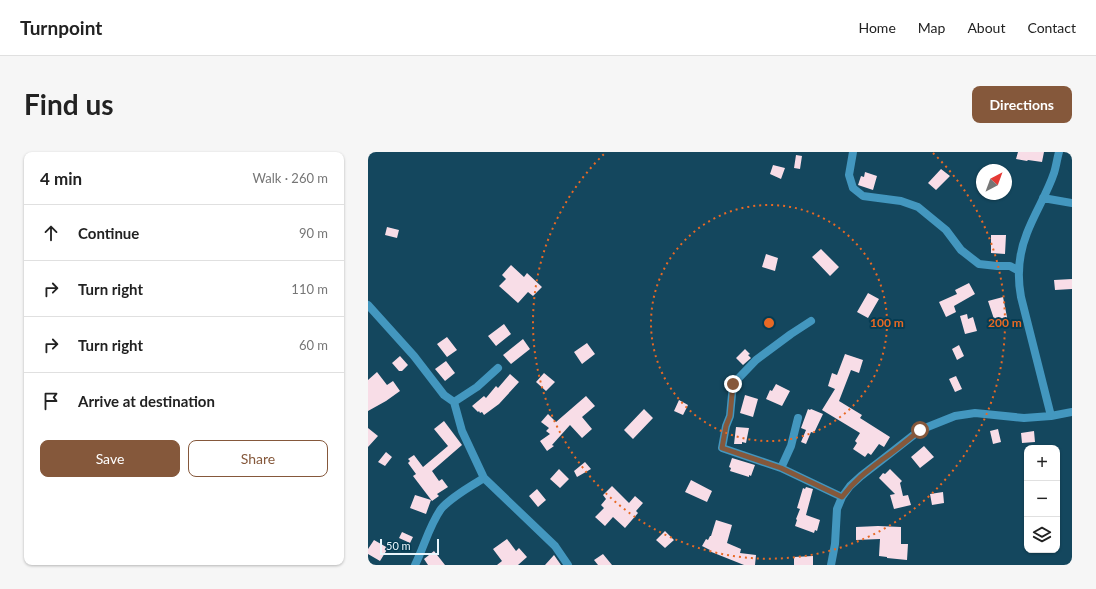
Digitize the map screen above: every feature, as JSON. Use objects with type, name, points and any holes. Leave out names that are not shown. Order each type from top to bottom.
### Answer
[{"type":"street","points":[[853,152],[848,175],[853,188],[863,196],[901,201],[918,207],[946,230],[962,250],[979,264],[1010,266],[1019,271]]},
{"type":"street","points":[[1051,416],[1021,297],[1019,271],[1022,248],[1027,233],[1054,172],[1058,152]]},
{"type":"street","points":[[1043,198],[1058,202],[1072,203]]},
{"type":"street","points":[[368,305],[414,356],[444,395],[454,402],[462,431],[484,478],[555,546],[568,565]]},
{"type":"street","points":[[811,321],[756,360],[733,384],[730,416],[726,426],[722,448],[781,468],[842,497]]},
{"type":"street","points":[[454,402],[477,387],[498,368]]},
{"type":"street","points":[[831,565],[835,544],[837,509],[842,497],[860,476],[920,430],[939,421],[955,416],[975,413],[1024,418],[1051,416],[1072,412]]},
{"type":"street","points":[[781,468],[791,446],[798,418]]},
{"type":"street","points":[[415,565],[425,539],[442,508],[459,494],[484,478]]},
{"type":"building","points":[[1018,152],[1044,152],[1042,162],[1016,159]]},
{"type":"building","points":[[796,155],[802,156],[800,169],[794,168]]},
{"type":"building","points":[[773,165],[785,168],[781,179],[770,174]]},
{"type":"building","points":[[941,169],[950,176],[936,190],[928,183]]},
{"type":"building","points":[[865,172],[877,176],[873,190],[858,185],[861,176],[864,177]]},
{"type":"building","points":[[387,227],[399,230],[397,238],[385,235]]},
{"type":"building","points":[[991,235],[1006,235],[1005,254],[991,253]]},
{"type":"building","points":[[821,249],[839,267],[830,276],[812,257]]},
{"type":"building","points":[[766,254],[778,258],[775,271],[762,267]]},
{"type":"building","points":[[511,265],[524,277],[527,273],[542,287],[533,296],[528,292],[518,303],[499,286],[506,279],[502,275]]},
{"type":"building","points":[[1072,279],[1072,289],[1055,290],[1054,280]]},
{"type":"building","points":[[969,283],[975,294],[954,306],[956,312],[946,317],[939,302],[957,294],[955,290]]},
{"type":"building","points":[[868,293],[879,299],[868,318],[857,312]]},
{"type":"building","points":[[1003,297],[1008,322],[996,325],[988,301]]},
{"type":"building","points":[[967,314],[968,319],[973,317],[977,331],[965,334],[960,316]]},
{"type":"building","points":[[504,324],[511,334],[496,346],[488,336]]},
{"type":"building","points":[[447,337],[457,350],[447,357],[437,344]]},
{"type":"building","points":[[523,339],[530,349],[511,364],[503,355]]},
{"type":"building","points":[[587,343],[595,354],[582,364],[574,352]]},
{"type":"building","points":[[959,345],[964,356],[957,360],[952,349]]},
{"type":"building","points":[[745,349],[750,354],[748,355],[751,358],[743,365],[736,358]]},
{"type":"building","points":[[845,354],[863,360],[859,373],[851,370],[839,401],[862,415],[860,418],[890,437],[884,447],[879,444],[871,455],[868,453],[865,457],[853,449],[857,443],[855,441],[860,433],[822,410],[835,389],[828,386],[832,373],[837,375]]},
{"type":"building","points":[[400,356],[408,365],[402,371],[399,371],[392,363]]},
{"type":"building","points":[[446,361],[455,373],[445,381],[435,369]]},
{"type":"building","points":[[377,372],[387,385],[393,381],[400,391],[368,411],[368,380]]},
{"type":"building","points":[[544,373],[555,382],[546,391],[536,382]]},
{"type":"building","points":[[510,374],[519,382],[499,404],[484,415],[472,406],[484,396],[486,398],[496,386],[498,388]]},
{"type":"building","points":[[956,376],[962,389],[955,392],[949,379]]},
{"type":"building","points":[[776,384],[790,391],[782,406],[766,399],[770,390],[772,391]]},
{"type":"building","points":[[745,395],[758,399],[753,417],[740,413]]},
{"type":"building","points":[[586,396],[595,406],[582,417],[592,429],[582,438],[570,425],[552,445],[554,446],[547,451],[540,441],[550,434],[546,431],[549,428],[541,422],[548,414],[556,422]]},
{"type":"building","points":[[679,400],[688,405],[683,415],[674,411]]},
{"type":"building","points":[[644,409],[653,418],[633,439],[624,430]]},
{"type":"building","points":[[808,409],[823,414],[814,433],[811,432],[806,444],[801,442],[806,430],[801,428]]},
{"type":"building","points":[[444,421],[462,445],[432,471],[439,481],[442,479],[448,487],[437,494],[439,496],[432,501],[413,476],[416,474],[408,463],[410,461],[408,459],[414,455],[423,467],[448,446],[434,429]]},
{"type":"building","points":[[736,427],[749,428],[746,443],[742,442],[742,444],[734,444]]},
{"type":"building","points":[[368,428],[378,436],[368,447]]},
{"type":"building","points":[[998,429],[1001,442],[993,444],[990,431]]},
{"type":"building","points":[[1034,431],[1035,442],[1022,443],[1021,433]]},
{"type":"building","points":[[924,446],[934,457],[920,468],[911,457]]},
{"type":"building","points":[[386,452],[392,457],[385,466],[378,462]]},
{"type":"building","points":[[732,458],[755,465],[751,476],[749,475],[749,477],[730,471],[731,468],[729,467]]},
{"type":"building","points":[[585,462],[591,469],[577,477],[574,471]]},
{"type":"building","points":[[559,469],[569,479],[560,488],[550,479]]},
{"type":"building","points":[[890,469],[902,481],[900,483],[903,496],[908,495],[911,505],[894,509],[890,495],[895,494],[879,478],[883,473],[885,474]]},
{"type":"building","points":[[691,480],[712,491],[707,502],[685,492]]},
{"type":"building","points":[[612,486],[629,503],[635,496],[643,503],[636,511],[638,513],[625,528],[613,517],[605,526],[595,517],[604,508],[601,505],[606,499],[603,495]]},
{"type":"building","points":[[806,487],[813,489],[806,515],[820,520],[817,531],[815,530],[814,533],[795,526],[800,509],[797,508],[803,488],[805,489]]},
{"type":"building","points":[[537,489],[546,500],[538,507],[529,496]]},
{"type":"building","points":[[943,492],[944,503],[932,505],[930,494]]},
{"type":"building","points":[[415,495],[431,500],[426,514],[410,508]]},
{"type":"building","points":[[716,520],[732,525],[727,543],[741,549],[740,553],[756,555],[755,565],[744,565],[709,551],[710,550],[702,546],[706,539],[708,540],[711,536]]},
{"type":"building","points":[[856,527],[901,527],[901,544],[908,544],[907,560],[879,556],[880,539],[856,540]]},
{"type":"building","points":[[665,531],[674,540],[665,548],[656,540]]},
{"type":"building","points":[[402,532],[413,537],[410,543],[399,538]]},
{"type":"building","points":[[507,539],[516,551],[519,548],[527,557],[518,565],[497,565],[502,561],[493,549]]},
{"type":"building","points":[[374,540],[388,548],[380,561],[368,554],[368,549]]},
{"type":"building","points":[[434,551],[445,565],[428,565],[424,559]]},
{"type":"building","points":[[603,554],[612,565],[598,565],[594,560]]},
{"type":"building","points":[[554,555],[561,565],[545,565]]},
{"type":"building","points":[[813,556],[813,565],[794,565],[794,557]]},
{"type":"route","points":[[733,384],[730,416],[726,426],[722,448],[781,468],[842,497],[860,476],[920,430]]}]
